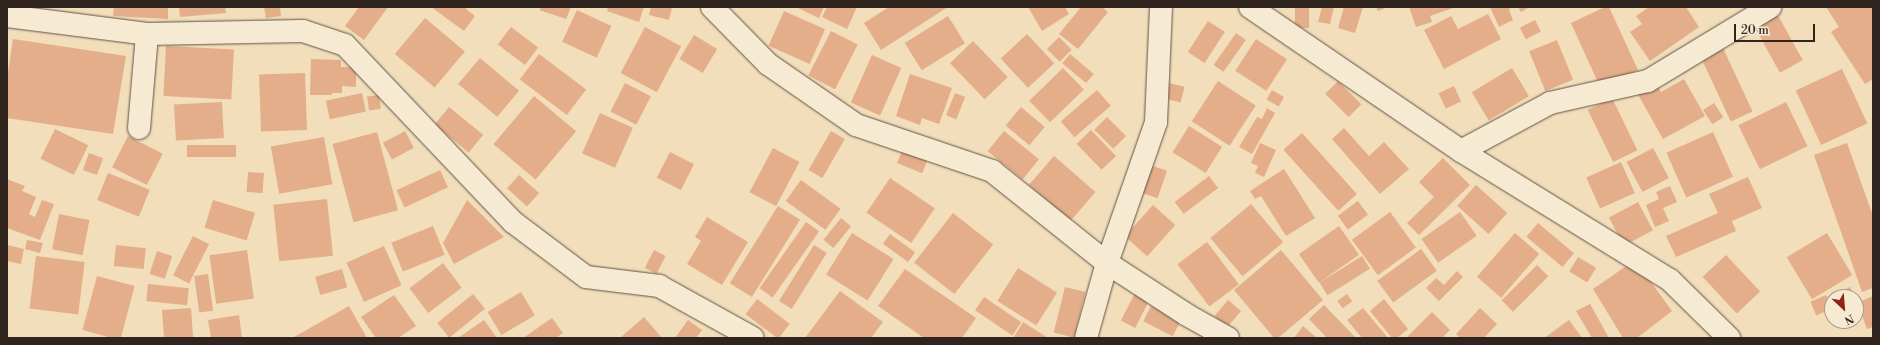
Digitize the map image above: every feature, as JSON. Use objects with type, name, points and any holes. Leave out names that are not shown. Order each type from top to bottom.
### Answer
[{"type":"street","points":[[712,7],[768,64],[856,125],[992,171],[1106,263],[1187,315],[1228,338]]},
{"type":"street","points":[[1086,338],[1106,263],[1156,122],[1161,7]]},
{"type":"street","points":[[1250,7],[1462,151],[1670,280],[1729,338]]},
{"type":"street","points":[[1462,151],[1550,103],[1648,80],[1770,7]]},
{"type":"street","points":[[7,16],[147,34],[303,31],[345,45],[513,222],[586,277],[659,286],[753,338]]},
{"type":"street","points":[[139,128],[147,34]]},
{"type":"building","points":[[114,7],[168,7],[168,19],[113,16]]},
{"type":"building","points":[[179,7],[225,7],[226,13],[180,17]]},
{"type":"building","points":[[264,7],[280,7],[281,16],[266,18]]},
{"type":"building","points":[[359,7],[388,7],[364,40],[345,26]]},
{"type":"building","points":[[431,7],[467,7],[466,9],[475,16],[464,31]]},
{"type":"building","points":[[542,7],[571,7],[566,19],[539,10]]},
{"type":"building","points":[[608,7],[644,7],[639,22],[607,11]]},
{"type":"building","points":[[651,7],[672,7],[669,20],[649,15]]},
{"type":"building","points":[[796,7],[824,7],[819,18]]},
{"type":"building","points":[[827,7],[857,7],[847,29],[822,17]]},
{"type":"building","points":[[889,7],[948,7],[881,50],[864,23]]},
{"type":"building","points":[[1028,7],[1065,7],[1069,14],[1042,31]]},
{"type":"building","points":[[1081,7],[1102,7],[1108,12],[1078,49],[1059,34]]},
{"type":"building","points":[[1295,7],[1309,7],[1309,28],[1295,28]]},
{"type":"building","points":[[1322,7],[1334,7],[1330,24],[1318,22]]},
{"type":"building","points":[[1344,7],[1363,7],[1355,33],[1338,28]]},
{"type":"building","points":[[1376,7],[1388,7],[1378,11]]},
{"type":"building","points":[[1409,7],[1456,7],[1430,16],[1432,22],[1416,27]]},
{"type":"building","points":[[1490,7],[1511,7],[1509,10],[1513,20],[1499,27]]},
{"type":"building","points":[[1518,7],[1530,7],[1521,12]]},
{"type":"building","points":[[1605,7],[1609,7],[1638,70],[1600,87],[1571,23]]},
{"type":"building","points":[[1649,7],[1686,7],[1699,27],[1650,61],[1630,32],[1642,24],[1636,16]]},
{"type":"building","points":[[1826,7],[1873,7],[1873,79],[1865,84],[1831,32],[1839,27]]},
{"type":"building","points":[[577,10],[611,26],[597,58],[562,42]]},
{"type":"building","points":[[784,11],[825,29],[810,64],[769,46]]},
{"type":"building","points":[[1776,12],[1803,60],[1780,73],[1753,25]]},
{"type":"building","points":[[1488,14],[1501,39],[1444,69],[1424,30],[1451,16],[1458,29]]},
{"type":"building","points":[[948,16],[965,43],[922,70],[905,43]]},
{"type":"building","points":[[425,18],[465,51],[435,87],[395,54]]},
{"type":"building","points":[[1535,20],[1541,32],[1526,39],[1520,28]]},
{"type":"building","points":[[1208,21],[1225,32],[1205,63],[1188,52]]},
{"type":"building","points":[[511,27],[538,47],[525,65],[498,45]]},
{"type":"building","points":[[645,27],[681,46],[657,92],[621,73]]},
{"type":"building","points":[[831,31],[858,45],[835,89],[808,76]]},
{"type":"building","points":[[1236,33],[1246,40],[1223,72],[1214,65]]},
{"type":"building","points":[[1027,34],[1054,63],[1028,88],[1001,59]]},
{"type":"building","points":[[694,35],[717,49],[703,73],[680,59]]},
{"type":"building","points":[[1059,37],[1072,50],[1060,62],[1047,49]]},
{"type":"building","points":[[13,39],[126,56],[113,134],[7,118],[7,79]]},
{"type":"building","points":[[1256,39],[1287,59],[1266,91],[1235,71]]},
{"type":"building","points":[[1557,40],[1573,80],[1545,91],[1529,51]]},
{"type":"building","points":[[973,41],[1008,77],[985,99],[950,63]]},
{"type":"building","points":[[166,46],[234,50],[231,99],[163,96]]},
{"type":"building","points":[[1723,48],[1753,111],[1731,122],[1701,58]]},
{"type":"building","points":[[539,54],[586,90],[567,115],[520,80]]},
{"type":"building","points":[[1070,54],[1094,74],[1086,83],[1062,63]]},
{"type":"building","points":[[872,55],[901,68],[880,116],[851,103]]},
{"type":"building","points":[[480,58],[519,91],[497,117],[458,84]]},
{"type":"building","points":[[311,59],[341,60],[341,67],[356,67],[356,87],[342,86],[342,93],[332,93],[332,95],[310,95]]},
{"type":"building","points":[[1063,68],[1084,90],[1050,122],[1029,101]]},
{"type":"building","points":[[1512,68],[1529,96],[1489,120],[1472,92]]},
{"type":"building","points":[[1842,69],[1867,123],[1821,145],[1796,91]]},
{"type":"building","points":[[305,73],[307,130],[261,132],[259,75]]},
{"type":"building","points":[[910,74],[952,88],[939,124],[922,118],[920,125],[896,116]]},
{"type":"building","points":[[1684,79],[1705,116],[1663,139],[1636,91],[1655,81],[1661,92]]},
{"type":"building","points":[[1218,81],[1256,106],[1230,146],[1192,121]]},
{"type":"building","points":[[1338,81],[1361,104],[1349,117],[1325,94]]},
{"type":"building","points":[[625,83],[651,96],[636,125],[610,112]]},
{"type":"building","points":[[1169,83],[1185,87],[1181,102],[1165,99]]},
{"type":"building","points":[[1454,86],[1461,101],[1446,109],[1439,93]]},
{"type":"building","points":[[1097,90],[1111,106],[1075,137],[1061,121]]},
{"type":"building","points":[[1272,90],[1284,97],[1279,107],[1266,100]]},
{"type":"building","points":[[362,93],[366,112],[330,119],[326,101]]},
{"type":"building","points":[[955,93],[965,97],[956,119],[946,115]]},
{"type":"building","points":[[379,95],[381,109],[369,111],[367,97]]},
{"type":"building","points":[[534,96],[576,131],[536,180],[494,144]]},
{"type":"building","points":[[1612,98],[1637,150],[1613,162],[1588,110]]},
{"type":"building","points":[[222,102],[224,138],[176,140],[174,105]]},
{"type":"building","points":[[1786,102],[1807,146],[1760,169],[1738,125]]},
{"type":"building","points":[[1714,103],[1723,117],[1712,124],[1703,110]]},
{"type":"building","points":[[449,107],[483,135],[469,153],[435,125]]},
{"type":"building","points":[[1021,107],[1045,127],[1029,145],[1006,125]]},
{"type":"building","points":[[1267,108],[1275,113],[1252,154],[1239,147],[1257,117],[1262,119]]},
{"type":"building","points":[[600,113],[633,128],[615,168],[582,153]]},
{"type":"building","points":[[1107,117],[1126,136],[1113,149],[1094,130]]},
{"type":"building","points":[[1189,126],[1222,147],[1206,173],[1173,152]]},
{"type":"building","points":[[1344,128],[1369,156],[1384,142],[1409,169],[1380,194],[1332,139]]},
{"type":"building","points":[[55,129],[88,145],[74,175],[41,159]]},
{"type":"building","points":[[1091,130],[1116,156],[1102,170],[1077,144]]},
{"type":"building","points":[[405,131],[414,148],[392,160],[383,143]]},
{"type":"building","points":[[831,131],[845,139],[822,178],[808,170]]},
{"type":"building","points":[[1004,131],[1039,159],[1023,180],[988,151]]},
{"type":"building","points":[[377,132],[398,210],[354,222],[333,144]]},
{"type":"building","points":[[1713,132],[1733,177],[1686,198],[1666,153]]},
{"type":"building","points":[[1302,133],[1357,194],[1338,211],[1283,150]]},
{"type":"building","points":[[128,136],[163,154],[147,185],[112,167]]},
{"type":"building","points":[[324,137],[332,184],[279,194],[271,146]]},
{"type":"building","points":[[1260,143],[1276,150],[1264,177],[1255,173],[1258,166],[1251,163]]},
{"type":"building","points":[[1847,143],[1873,216],[1873,288],[1864,291],[1864,289],[1861,289],[1814,155]]},
{"type":"building","points":[[187,145],[236,145],[236,157],[187,157]]},
{"type":"building","points":[[773,148],[799,162],[776,206],[750,192]]},
{"type":"building","points":[[1653,148],[1669,178],[1642,192],[1627,162]]},
{"type":"building","points":[[902,151],[927,161],[922,173],[897,163]]},
{"type":"building","points":[[670,152],[694,164],[681,190],[657,178]]},
{"type":"building","points":[[89,153],[103,158],[97,175],[83,170]]},
{"type":"building","points":[[1054,156],[1096,192],[1071,221],[1029,185]]},
{"type":"building","points":[[1443,158],[1470,185],[1419,235],[1407,223],[1434,197],[1419,182]]},
{"type":"building","points":[[1621,162],[1635,193],[1600,209],[1586,177]]},
{"type":"building","points":[[1150,165],[1167,171],[1158,198],[1141,192]]},
{"type":"building","points":[[1284,169],[1315,218],[1286,236],[1261,196],[1255,199],[1250,191]]},
{"type":"building","points":[[440,170],[448,187],[405,208],[396,190]]},
{"type":"building","points":[[248,172],[264,173],[263,193],[247,192]]},
{"type":"building","points":[[108,173],[150,190],[139,217],[97,200]]},
{"type":"building","points":[[519,175],[539,193],[527,206],[507,188]]},
{"type":"building","points":[[1209,176],[1218,188],[1184,214],[1175,202]]},
{"type":"building","points":[[1748,177],[1762,208],[1732,221],[1736,231],[1676,257],[1666,236],[1718,213],[1709,194]]},
{"type":"building","points":[[890,178],[935,208],[911,243],[867,213]]},
{"type":"building","points":[[7,179],[25,186],[22,191],[36,197],[29,214],[35,217],[42,200],[54,204],[40,240],[7,228]]},
{"type":"building","points":[[801,180],[841,209],[825,230],[786,201]]},
{"type":"building","points":[[1476,185],[1507,213],[1488,234],[1457,206]]},
{"type":"building","points":[[1670,186],[1677,202],[1663,208],[1669,221],[1655,227],[1646,205],[1659,199],[1656,192]]},
{"type":"building","points":[[327,199],[333,256],[279,261],[273,205]]},
{"type":"building","points":[[213,200],[255,213],[247,241],[205,228]]},
{"type":"building","points":[[467,200],[504,237],[454,264],[443,243]]},
{"type":"building","points":[[1358,201],[1368,215],[1348,229],[1338,216]]},
{"type":"building","points":[[1638,202],[1653,230],[1624,246],[1609,217]]},
{"type":"building","points":[[1251,204],[1283,242],[1243,276],[1210,238]]},
{"type":"building","points":[[1153,205],[1175,225],[1147,256],[1125,236]]},
{"type":"building","points":[[778,206],[800,220],[752,297],[730,283]]},
{"type":"building","points":[[1390,212],[1416,248],[1378,275],[1352,240]]},
{"type":"building","points":[[1460,212],[1477,236],[1438,263],[1421,239]]},
{"type":"building","points":[[953,213],[993,244],[954,294],[914,263]]},
{"type":"building","points":[[59,214],[89,220],[83,255],[52,249]]},
{"type":"building","points":[[707,217],[748,242],[722,285],[687,264],[701,241],[695,237]]},
{"type":"building","points":[[841,218],[851,226],[833,248],[823,240]]},
{"type":"building","points":[[806,222],[819,231],[773,298],[760,288]]},
{"type":"building","points":[[1538,223],[1574,253],[1562,267],[1526,237]]},
{"type":"building","points":[[433,226],[445,255],[403,272],[391,243]]},
{"type":"building","points":[[1339,226],[1359,255],[1319,283],[1299,254]]},
{"type":"building","points":[[852,233],[894,259],[868,301],[826,275]]},
{"type":"building","points":[[1515,233],[1539,254],[1501,298],[1477,277]]},
{"type":"building","points":[[1827,233],[1852,275],[1829,289],[1824,289],[1824,292],[1812,299],[1787,257]]},
{"type":"building","points":[[890,234],[915,252],[908,262],[883,244]]},
{"type":"building","points":[[193,236],[209,244],[189,283],[173,275]]},
{"type":"building","points":[[27,240],[43,243],[40,253],[25,249]]},
{"type":"building","points":[[1207,242],[1239,284],[1209,307],[1177,264]]},
{"type":"building","points":[[7,245],[24,249],[21,264],[7,261]]},
{"type":"building","points":[[116,245],[146,248],[144,269],[114,266]]},
{"type":"building","points":[[814,245],[827,253],[792,309],[779,301]]},
{"type":"building","points":[[384,246],[401,285],[364,302],[347,263]]},
{"type":"building","points":[[1421,249],[1437,271],[1393,303],[1377,281]]},
{"type":"building","points":[[247,250],[254,299],[216,304],[209,255]]},
{"type":"building","points":[[654,250],[666,256],[657,274],[645,268]]},
{"type":"building","points":[[1281,250],[1323,300],[1278,338],[1274,338],[1234,290]]},
{"type":"building","points":[[157,251],[172,256],[165,279],[150,274]]},
{"type":"building","points":[[1726,255],[1760,292],[1737,313],[1703,277]]},
{"type":"building","points":[[36,256],[85,262],[78,315],[30,309]]},
{"type":"building","points":[[1362,256],[1370,269],[1328,295],[1320,282]]},
{"type":"building","points":[[1578,257],[1596,268],[1587,282],[1569,272]]},
{"type":"building","points":[[1635,260],[1672,311],[1637,338],[1623,338],[1593,289]]},
{"type":"building","points":[[443,263],[462,288],[428,313],[409,288]]},
{"type":"building","points":[[1537,265],[1548,276],[1513,312],[1502,300]]},
{"type":"building","points":[[1018,268],[1057,292],[1036,325],[997,301]]},
{"type":"building","points":[[342,269],[347,287],[320,295],[315,277]]},
{"type":"building","points":[[905,269],[976,318],[962,338],[924,338],[878,306]]},
{"type":"building","points":[[1457,271],[1463,277],[1439,301],[1426,288],[1436,278],[1444,285]]},
{"type":"building","points":[[208,274],[213,311],[199,313],[194,276]]},
{"type":"building","points":[[97,276],[135,286],[121,338],[112,338],[83,330]]},
{"type":"building","points":[[148,284],[189,288],[187,305],[146,301]]},
{"type":"building","points":[[1065,287],[1085,292],[1074,338],[1054,333]]},
{"type":"building","points":[[840,291],[883,322],[871,338],[805,338]]},
{"type":"building","points":[[521,292],[535,315],[501,335],[488,312]]},
{"type":"building","points":[[1135,293],[1149,300],[1135,328],[1121,321]]},
{"type":"building","points":[[473,294],[485,309],[449,338],[437,323]]},
{"type":"building","points":[[1347,294],[1352,301],[1343,308],[1337,301]]},
{"type":"building","points":[[394,295],[416,326],[398,338],[376,338],[361,317]]},
{"type":"building","points":[[1824,296],[1824,312],[1816,315],[1810,302]]},
{"type":"building","points":[[1873,296],[1873,327],[1867,329],[1864,321],[1864,300]]},
{"type":"building","points":[[984,297],[1021,322],[1012,335],[975,310]]},
{"type":"building","points":[[757,299],[790,324],[779,338],[777,338],[746,314]]},
{"type":"building","points":[[1384,299],[1408,329],[1397,338],[1392,338],[1370,311]]},
{"type":"building","points":[[1228,300],[1241,311],[1228,327],[1215,316]]},
{"type":"building","points":[[1590,304],[1609,338],[1592,338],[1576,311]]},
{"type":"building","points":[[1324,305],[1356,338],[1327,338],[1309,319]]},
{"type":"building","points":[[349,306],[367,338],[294,337]]},
{"type":"building","points":[[1151,306],[1180,321],[1173,336],[1143,321]]},
{"type":"building","points":[[191,308],[193,338],[164,338],[162,310]]},
{"type":"building","points":[[1363,308],[1388,338],[1362,338],[1347,320]]},
{"type":"building","points":[[1480,308],[1497,324],[1484,338],[1460,338],[1456,334]]},
{"type":"building","points":[[1432,312],[1450,330],[1442,338],[1406,338]]},
{"type":"building","points":[[239,315],[242,338],[211,338],[208,320]]},
{"type":"building","points":[[644,317],[662,338],[620,338]]},
{"type":"building","points":[[552,318],[563,333],[556,338],[523,338]]},
{"type":"building","points":[[484,320],[497,338],[458,338]]},
{"type":"building","points":[[688,320],[702,330],[696,338],[675,338]]},
{"type":"building","points":[[1569,320],[1582,338],[1544,338]]},
{"type":"building","points":[[1023,322],[1048,338],[1014,337]]},
{"type":"building","points":[[1303,326],[1317,338],[1294,338]]}]
